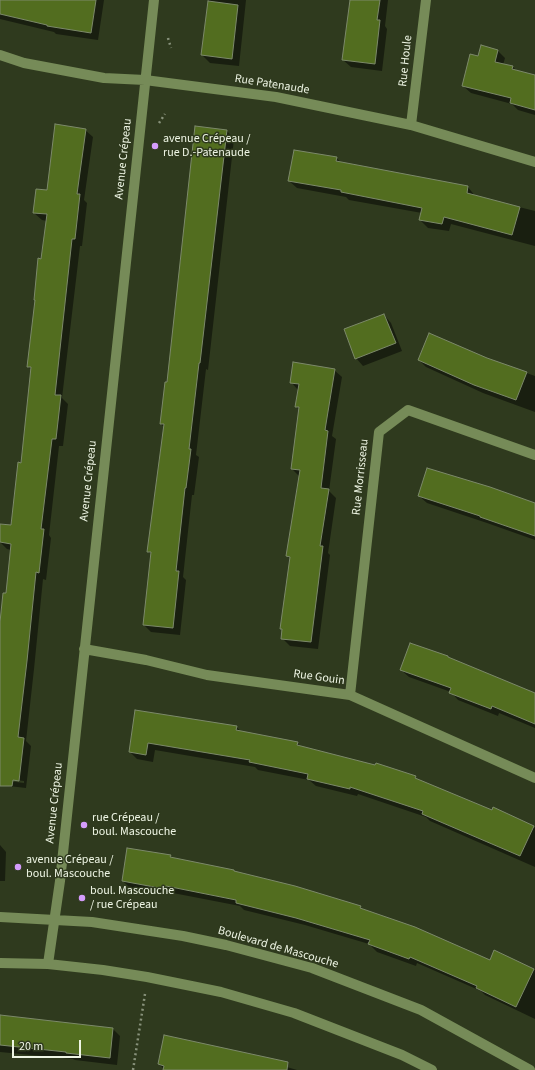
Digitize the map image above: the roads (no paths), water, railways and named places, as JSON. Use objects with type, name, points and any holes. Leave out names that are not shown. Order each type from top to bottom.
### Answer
[{"type":"street","name":"Avenue Crépeau","points":[[48,964],[84,649],[154,0]]},
{"type":"street","name":"Rue Houle","points":[[412,125],[426,0]]},
{"type":"street","name":"Rue Patenaude","points":[[0,55],[24,63],[104,78],[146,80],[276,97],[412,125],[535,162]]},
{"type":"street","name":"Rue Morrisseau","points":[[350,695],[379,432],[408,410],[535,455]]},
{"type":"street","name":"Rue Gouin","points":[[84,649],[146,660],[207,675],[350,695],[535,778]]},
{"type":"street","name":"Boulevard de Mascouche","points":[[0,917],[92,922],[183,936],[226,945],[312,968],[421,1010],[530,1070]]},
{"type":"street","points":[[0,963],[48,964],[102,970],[221,992],[294,1013],[402,1056],[432,1070]]},
{"type":"place","name":"avenue Crépeau / rue D.-Patenaude","points":[[155,146]]},
{"type":"place","name":"rue Crépeau / boul. Mascouche","points":[[84,825]]},
{"type":"place","name":"avenue Crépeau / boul. Mascouche","points":[[18,867]]},
{"type":"place","name":"boul. Mascouche / rue Crépeau","points":[[82,898]]}]
